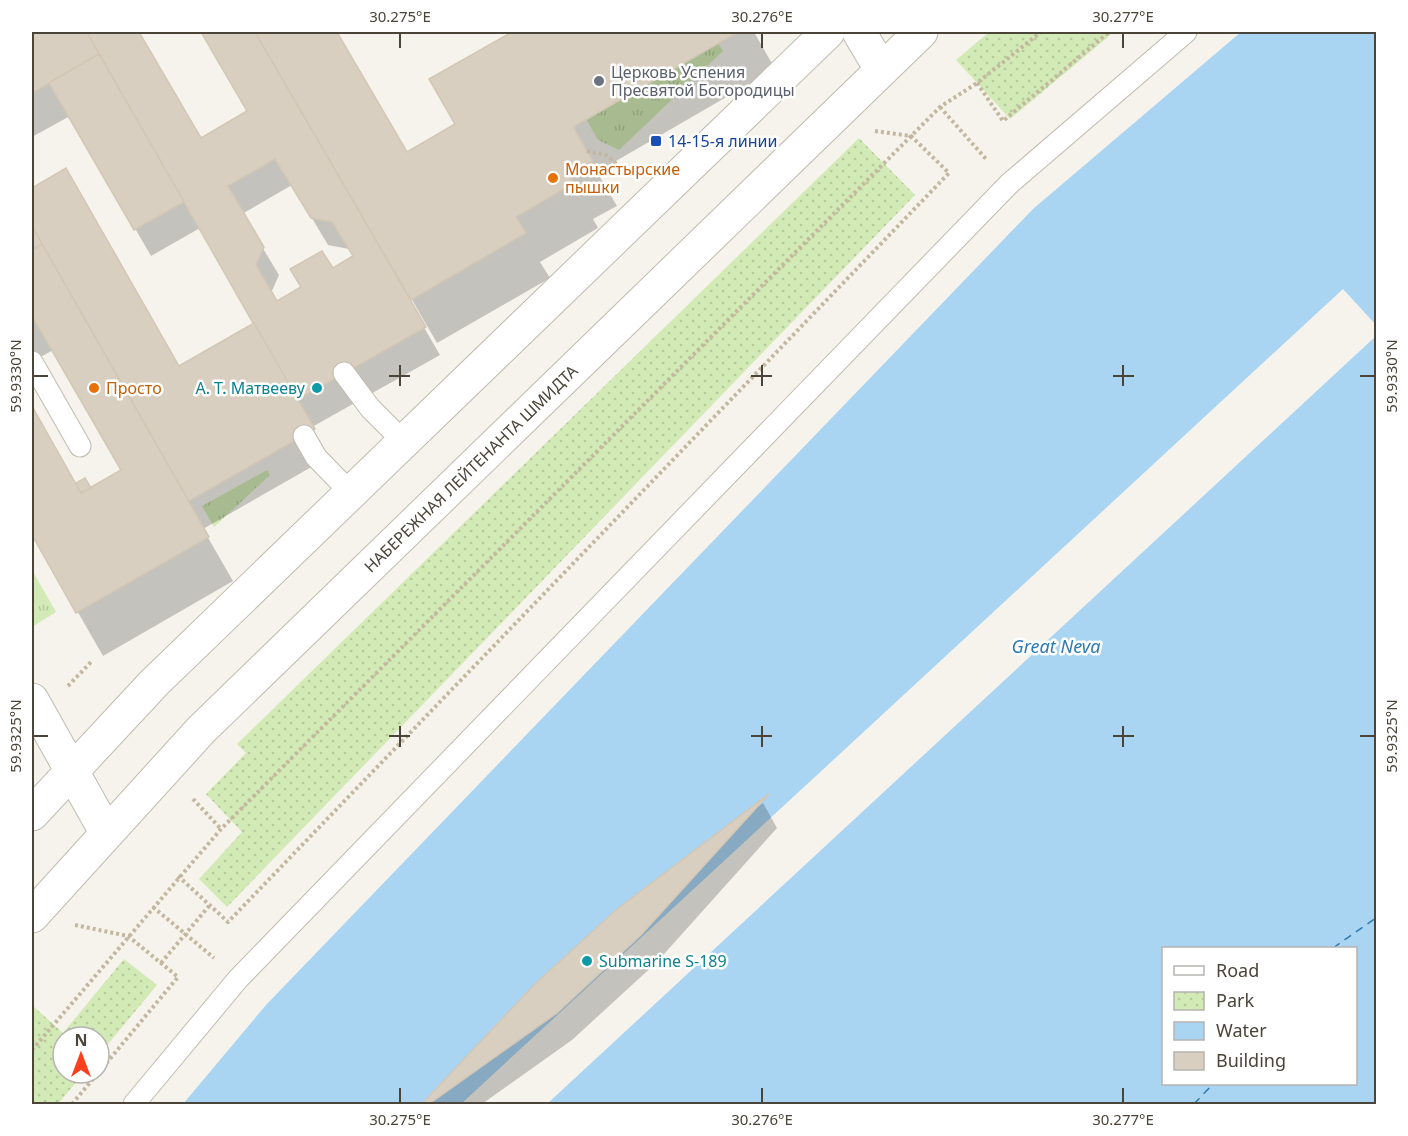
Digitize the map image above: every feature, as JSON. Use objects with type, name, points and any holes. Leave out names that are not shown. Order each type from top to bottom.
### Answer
[{"type":"street","points":[[32,814],[70,770],[154,683],[828,32]]},
{"type":"street","points":[[859,32],[881,69]]},
{"type":"street","name":"НАБЕРЕЖНАЯ ЛЕЙТЕНАНТА ШМИДТА","points":[[32,916],[201,730],[921,32]]},
{"type":"street","points":[[32,700],[106,832]]},
{"type":"lane","points":[[134,1104],[238,979],[1009,184],[1186,32]]},
{"type":"lane","points":[[32,362],[40,398],[80,446]]},
{"type":"lane","points":[[344,373],[370,408],[404,442]]},
{"type":"lane","points":[[304,436],[316,457],[351,493]]},
{"type":"path","points":[[32,1050],[178,876],[221,829],[940,107],[977,83],[1041,32]]},
{"type":"path","points":[[977,83],[1003,121],[1109,32]]},
{"type":"path","points":[[940,107],[983,155]]},
{"type":"path","points":[[178,876],[228,922],[949,173],[911,136],[865,129]]},
{"type":"path","points":[[587,151],[606,155],[621,168]]},
{"type":"path","points":[[190,796],[221,829]]},
{"type":"path","points":[[160,963],[209,906]]},
{"type":"path","points":[[153,907],[211,956]]},
{"type":"path","points":[[69,924],[128,936],[178,977],[111,1058]]},
{"type":"path","points":[[72,1104],[89,1085]]},
{"type":"green space","points":[[989,32],[1114,32],[1010,119],[956,60]]},
{"type":"green space","points":[[718,43],[723,51],[619,150],[598,140],[586,119]]},
{"type":"green space","points":[[859,138],[915,195],[227,907],[199,879],[242,832],[206,794],[246,753],[237,744]]},
{"type":"green space","points":[[267,470],[270,475],[214,527],[202,506]]},
{"type":"green space","points":[[32,570],[56,612],[32,627]]},
{"type":"green space","points":[[124,959],[157,985],[111,1041],[111,1025],[70,1025]]},
{"type":"green space","points":[[32,1005],[54,1025],[51,1025],[51,1085],[74,1085],[58,1104],[32,1104]]},
{"type":"water","name":"Great Neva","points":[[1241,32],[1376,32],[1376,1104],[183,1104],[266,1005],[1033,209]]},
{"type":"pier","points":[[1343,289],[1376,325],[1376,336],[547,1104],[461,1104]]},
{"type":"building","points":[[32,32],[87,32],[99,54],[32,93]]},
{"type":"building","points":[[87,32],[139,32],[201,138],[247,111],[201,32],[255,32],[426,327],[297,400]],"holes":[[[275,159],[311,218],[332,222],[353,256],[333,268],[322,251],[290,269],[301,287],[277,301],[256,265],[264,247],[228,186]]]},
{"type":"building","points":[[255,32],[337,32],[407,152],[455,124],[429,79],[512,32],[738,32],[573,127],[593,161],[569,174],[574,183],[516,217],[526,233],[411,300]]},
{"type":"building","points":[[99,54],[184,202],[134,230],[49,83]]},
{"type":"building","points":[[66,168],[179,366],[254,323],[315,429],[189,501],[32,226],[32,188]]},
{"type":"building","points":[[32,226],[42,244],[32,250]]},
{"type":"building","points":[[42,244],[209,537],[76,613],[32,535],[32,406],[81,493],[121,470],[32,316],[32,250]]},
{"type":"building","points":[[85,478],[91,488],[81,493],[76,483]]},
{"type":"building","name":"Submarine S-189","points":[[769,794],[641,935],[557,1013],[429,1104],[422,1104],[533,986],[616,910]]},
{"type":"ferry route","points":[[1334,947],[1376,918]]},
{"type":"ferry route","points":[[1194,1104],[1212,1085]]},
{"type":"place","name":"Церковь Успения Пресвятой Богородицы","points":[[599,81]]},
{"type":"place","name":"14-15-я линии","points":[[656,141]]},
{"type":"place","name":"Монастырские пышки","points":[[553,178]]},
{"type":"place","name":"Просто","points":[[94,388]]},
{"type":"place","name":"А. Т. Матвееву","points":[[317,388]]},
{"type":"place","name":"Submarine S-189","points":[[587,961]]}]
